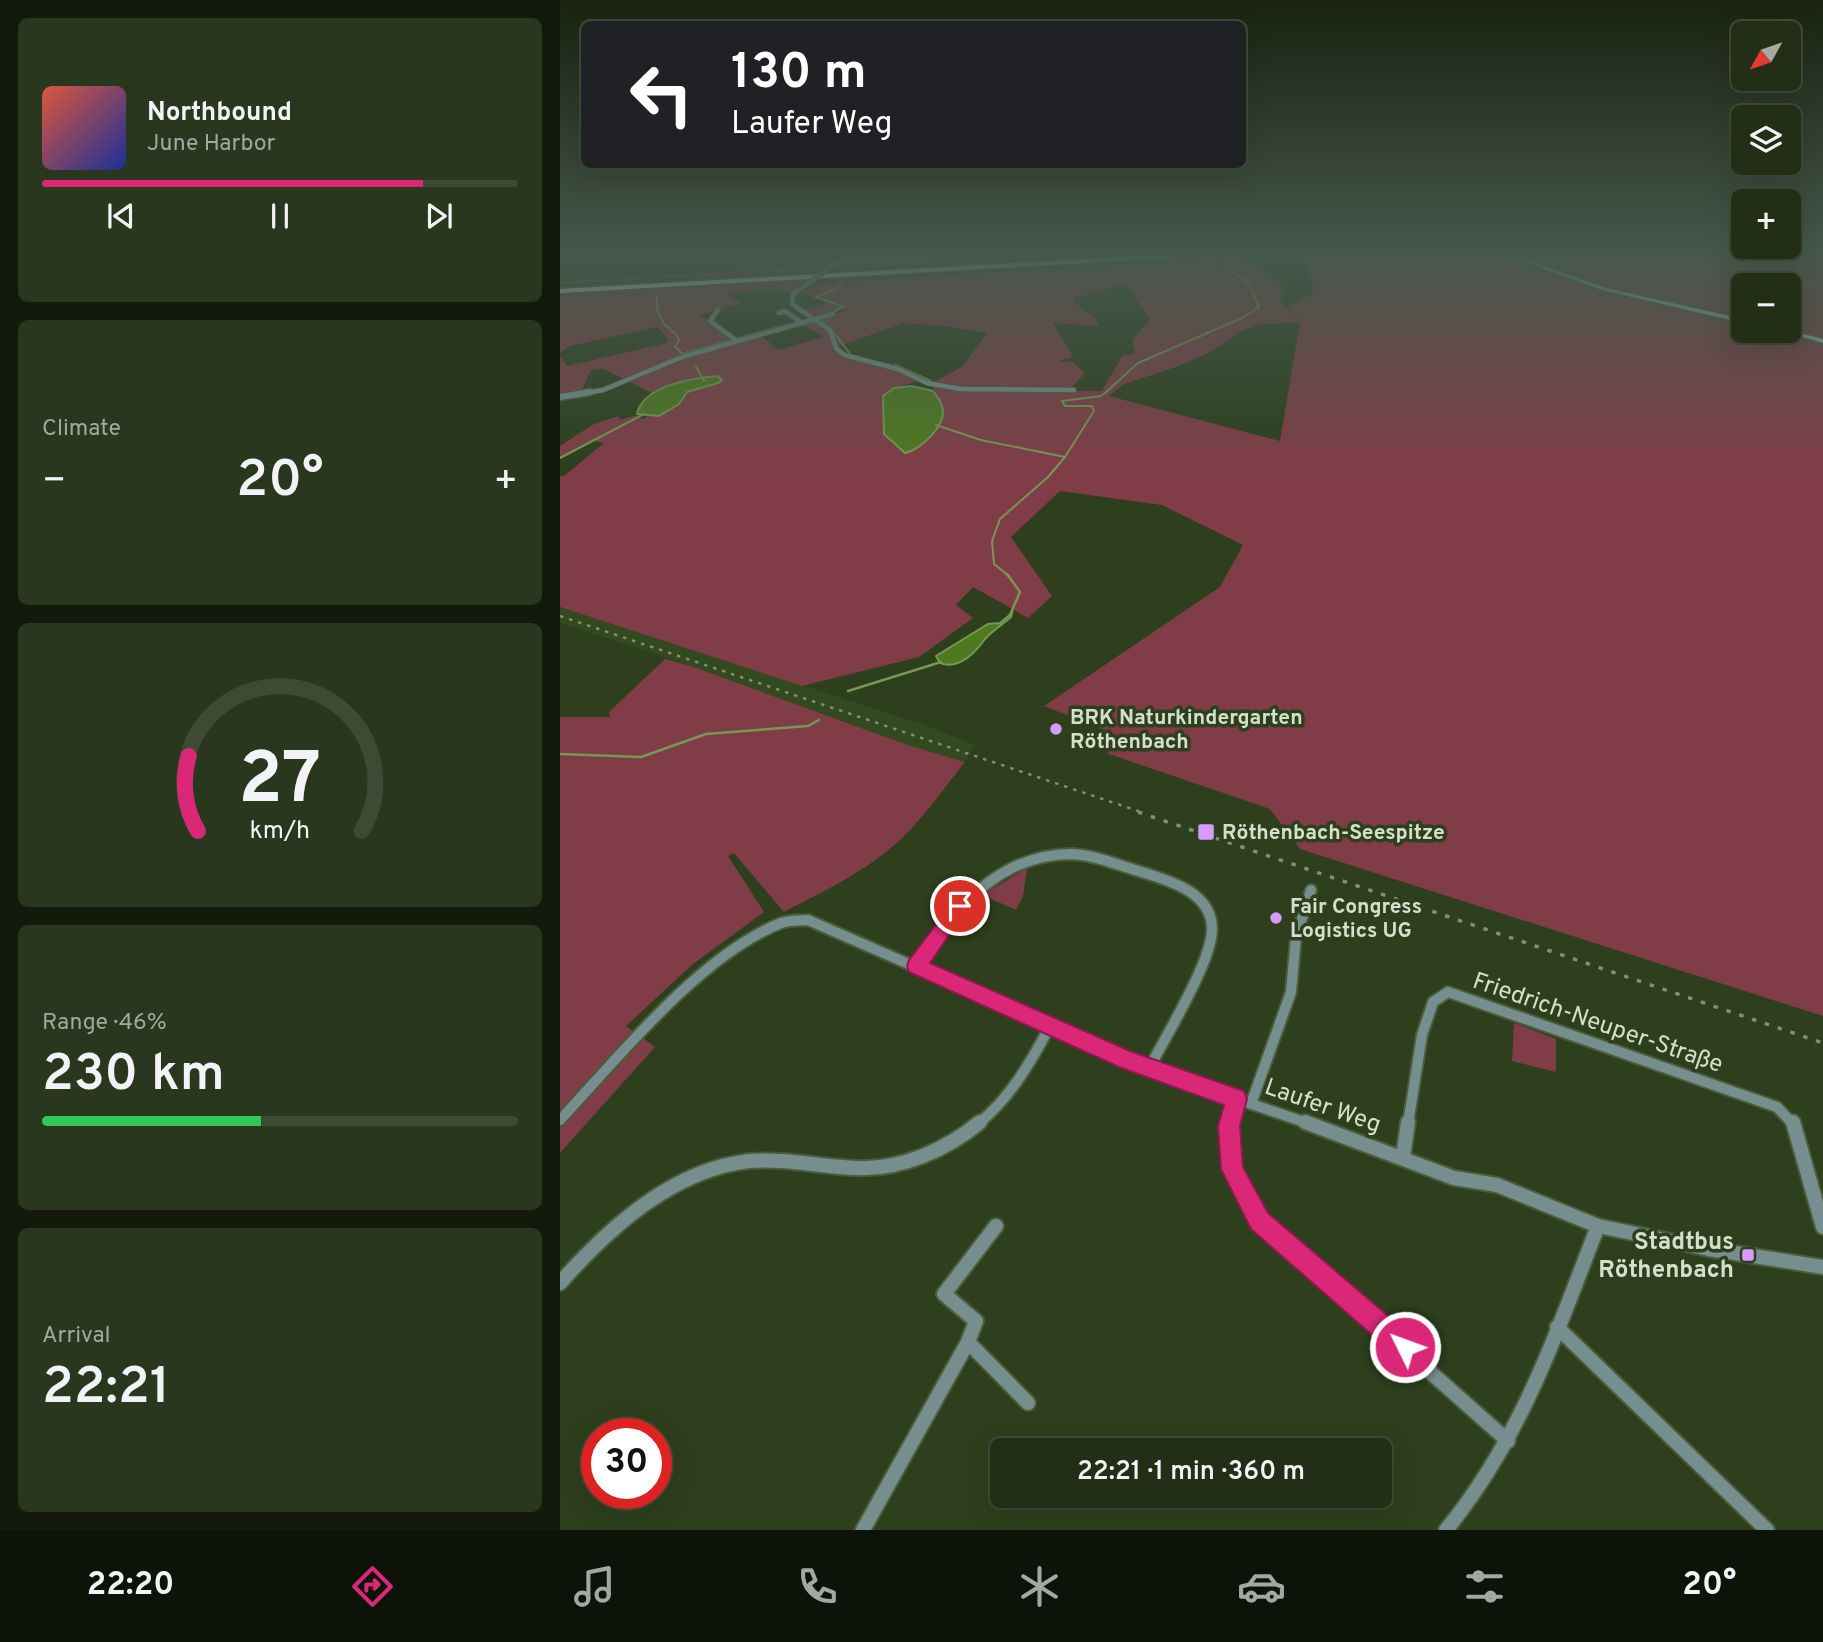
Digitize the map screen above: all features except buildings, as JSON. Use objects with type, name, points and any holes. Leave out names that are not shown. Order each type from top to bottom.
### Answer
[{"type":"street","points":[[716,325],[737,341]]},
{"type":"street","points":[[560,397],[603,390],[682,357],[793,325]]},
{"type":"street","points":[[821,325],[830,331],[836,348],[844,355],[898,369],[928,383],[982,390],[1074,390]]},
{"type":"street","points":[[1801,335],[1823,341]]},
{"type":"street","points":[[916,966],[949,920],[977,889],[1028,860],[1076,853],[1175,883],[1195,895],[1209,912],[1212,933],[1206,954],[1149,1069]]},
{"type":"street","points":[[1251,1104],[1291,992],[1296,937],[1311,890]]},
{"type":"street","name":"Laufer Weg","points":[[560,1120],[702,976],[749,939],[785,922],[808,920],[1149,1069],[1403,1157],[1454,1178],[1497,1185],[1598,1226],[1709,1249],[1823,1266]]},
{"type":"street","name":"Friedrich-Neuper-Straße","points":[[1403,1157],[1422,1035],[1433,1002],[1448,992],[1777,1107],[1792,1120],[1823,1227]]},
{"type":"street","points":[[560,1283],[580,1259],[629,1216],[654,1198],[706,1172],[733,1164],[765,1160],[858,1169],[903,1162],[929,1154],[961,1137],[986,1119],[1016,1086],[1050,1026]]},
{"type":"street","points":[[1237,1099],[1229,1126],[1232,1169],[1259,1221],[1415,1355],[1508,1441]]},
{"type":"street","points":[[863,1530],[968,1342],[976,1321],[944,1294],[996,1226]]},
{"type":"street","points":[[1446,1530],[1466,1509],[1526,1408],[1598,1226]]},
{"type":"street","points":[[1557,1328],[1767,1530]]},
{"type":"street","points":[[968,1342],[1028,1403]]},
{"type":"shaded area","points":[[560,325],[713,325],[733,341],[759,334],[778,350],[824,337],[804,325],[897,325],[836,349],[841,355],[903,372],[919,381],[894,388],[883,396],[916,449],[943,419],[932,383],[962,367],[987,333],[938,325],[1054,325],[1073,357],[1058,361],[1073,362],[1085,373],[1072,387],[1040,391],[1102,391],[1122,356],[1135,353],[1132,340],[1145,325],[1254,325],[1212,351],[1179,366],[1124,384],[1109,396],[1280,441],[1299,325],[1731,325],[1731,343],[1801,343],[1801,325],[1823,325],[1823,1016],[1300,849],[1270,809],[1109,754],[1102,746],[1105,730],[1044,706],[1220,587],[1243,545],[1162,505],[1060,491],[1011,537],[1052,596],[1028,618],[973,587],[956,605],[973,618],[919,657],[802,686],[560,607],[560,476],[564,476],[604,443],[593,441],[560,459],[560,446],[594,424],[618,416],[620,420],[634,416],[644,419],[659,414],[687,392],[705,388],[709,377],[674,383],[652,393],[604,369],[591,370],[580,394],[560,395],[560,356],[567,366],[667,343],[668,339],[657,327],[570,346],[560,353]]},
{"type":"shaded area","points":[[718,376],[722,380],[718,383],[687,392],[679,404],[659,416],[637,414],[641,404],[659,390],[683,381]]},
{"type":"shaded area","points":[[911,386],[933,391],[941,402],[943,413],[932,435],[918,447],[905,453],[884,434],[883,396],[894,388]]},
{"type":"shaded area","points":[[560,607],[925,725],[975,745],[965,762],[905,744],[691,666],[560,623]]},
{"type":"shaded area","points":[[1012,613],[1011,617],[966,659],[954,664],[940,663],[936,656],[988,624],[1000,623]]},
{"type":"shaded area","points":[[665,659],[905,744],[965,762],[917,823],[886,852],[844,880],[784,912],[734,853],[728,856],[764,912],[693,964],[626,1026],[655,1047],[560,1153],[560,717],[610,717],[609,712]]},
{"type":"shaded area","points":[[1027,868],[1023,896],[1016,910],[982,895]]},
{"type":"shaded area","points":[[1514,1023],[1556,1039],[1556,1072],[1512,1061]]},
{"type":"waterway","points":[[666,325],[676,334],[679,341],[677,344]]},
{"type":"waterway","points":[[827,325],[851,355]]},
{"type":"waterway","points":[[1103,395],[1138,363],[1225,325]]},
{"type":"waterway","points":[[682,354],[782,326]]},
{"type":"waterway","points":[[675,346],[681,353]]},
{"type":"waterway","points":[[895,365],[931,381]]},
{"type":"waterway","points":[[696,367],[704,381]]},
{"type":"waterway","points":[[1065,457],[1094,411],[1092,406],[1065,406],[1062,401],[1101,396]]},
{"type":"waterway","points":[[560,458],[644,414]]},
{"type":"waterway","points":[[936,425],[981,440],[1065,457]]},
{"type":"waterway","points":[[1008,575],[994,564],[992,541],[1000,519],[1048,477],[1065,457]]},
{"type":"waterway","points":[[1008,575],[1020,592],[1010,615]]},
{"type":"waterway","points":[[848,691],[941,662]]},
{"type":"waterway","points":[[560,754],[641,757],[706,734],[808,726],[819,720]]},
{"type":"railway","points":[[560,616],[1144,813]]},
{"type":"railway","points":[[1138,812],[1823,1043]]},
{"type":"place","name":"BRK Naturkindergarten Röthenbach","points":[[1056,729]]},
{"type":"place","name":"Röthenbach-Seespitze","points":[[1206,832]]},
{"type":"place","name":"Fair Congress Logistics UG","points":[[1276,918]]},
{"type":"place","name":"Stadtbus Röthenbach","points":[[1748,1255]]},
{"type":"route","points":[[960,906],[916,966],[1127,1060],[1237,1099],[1229,1126],[1232,1169],[1259,1221],[1405,1347]]}]
